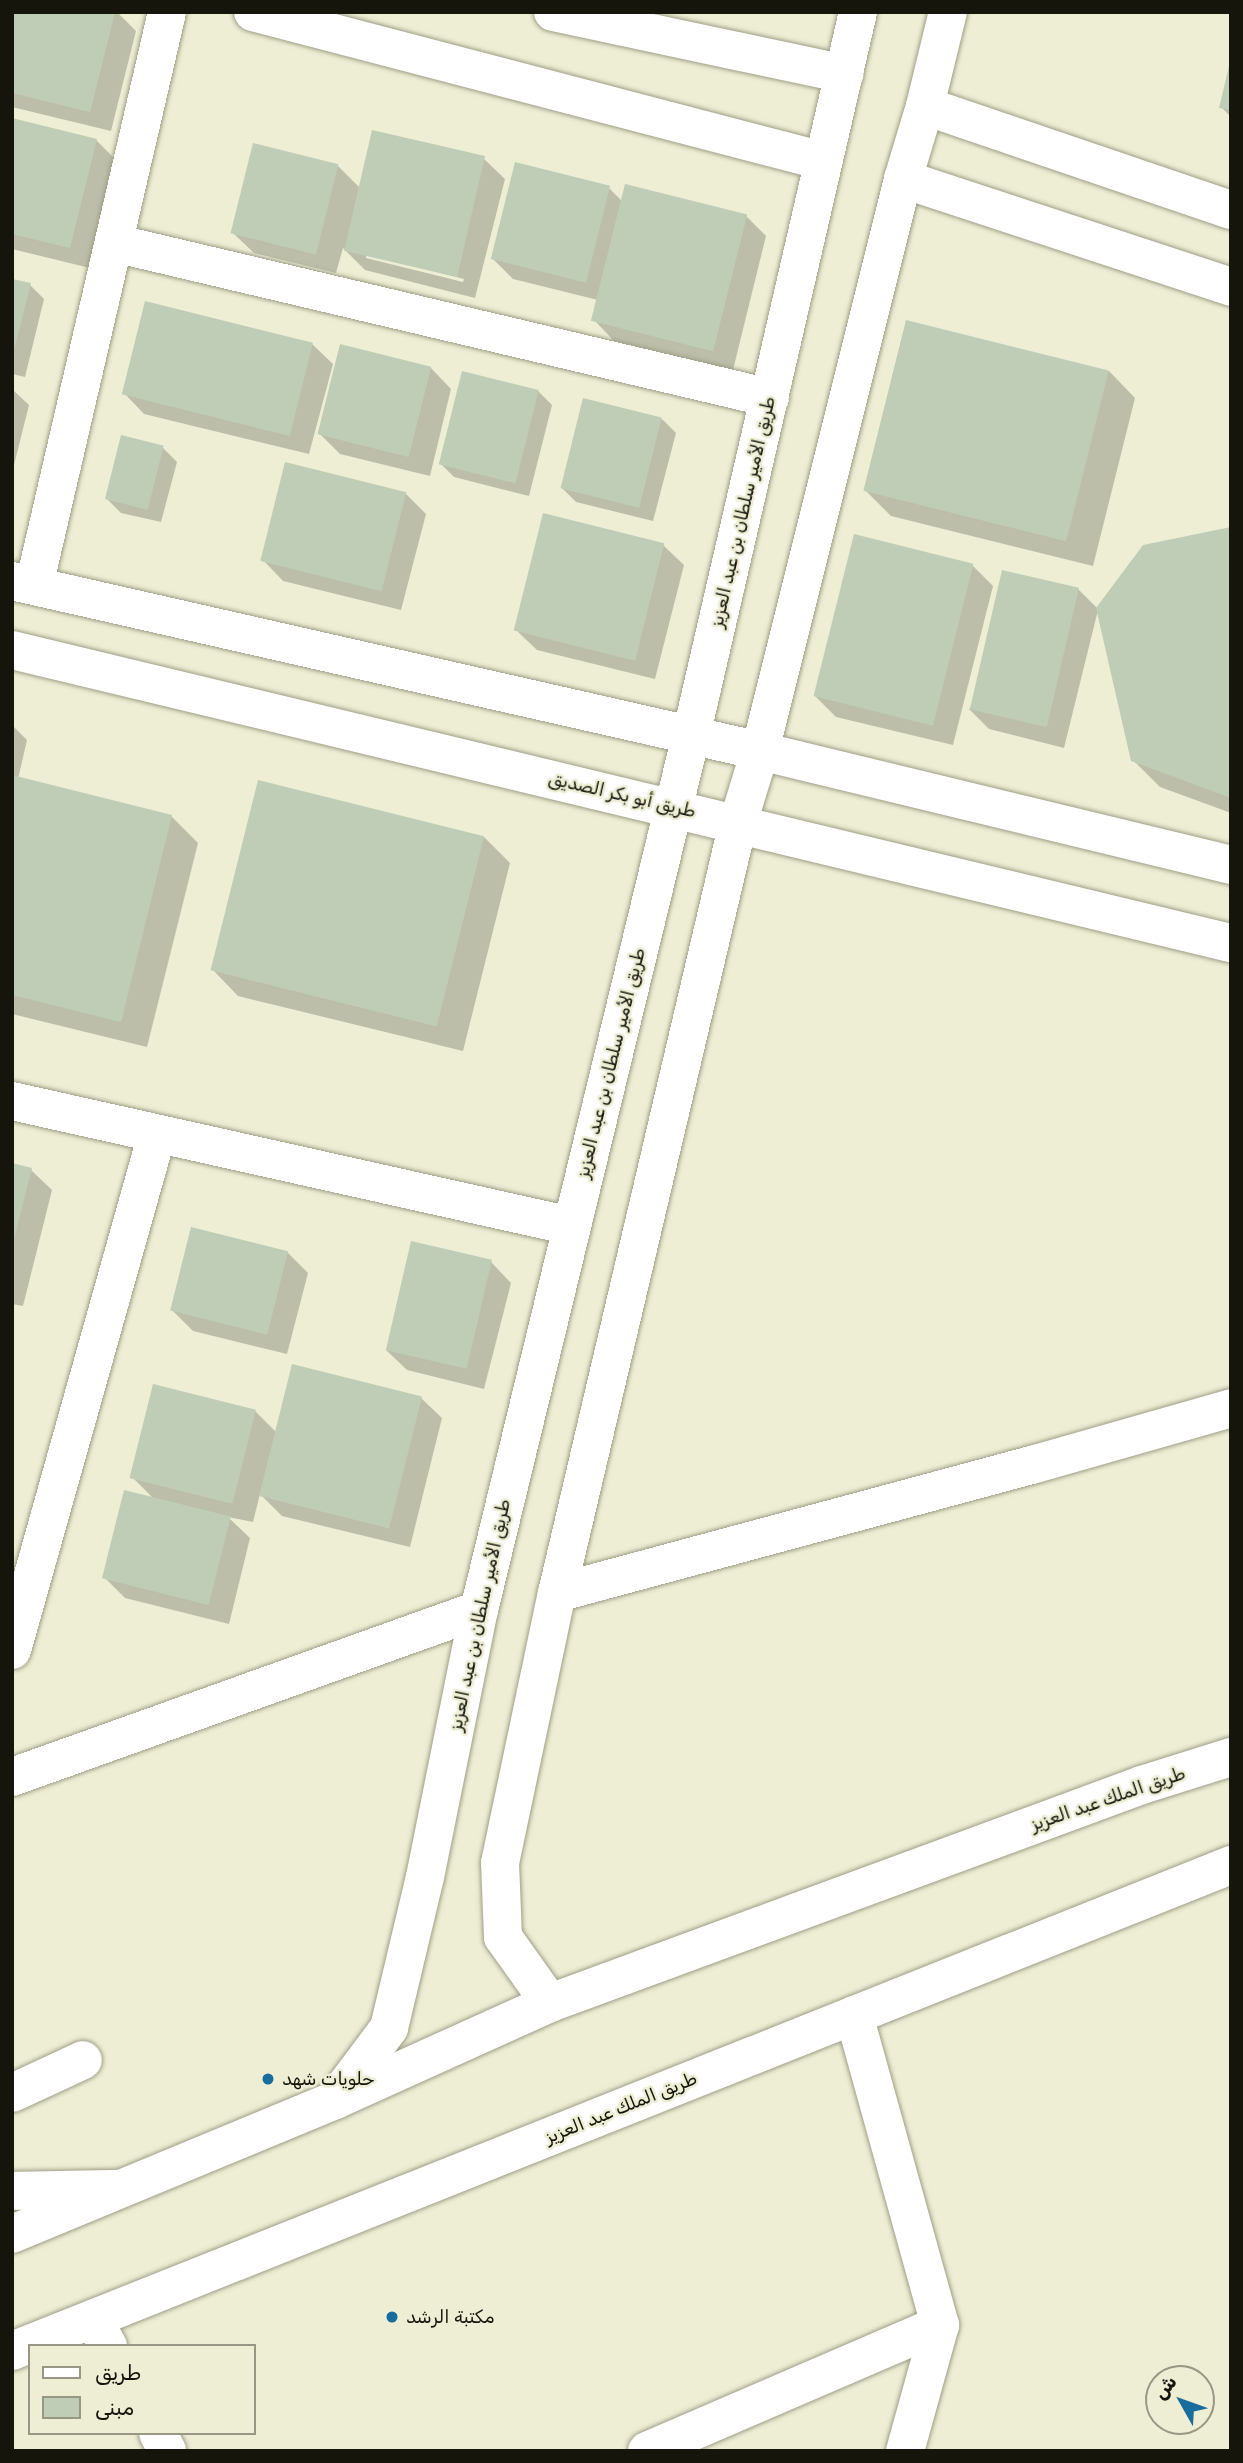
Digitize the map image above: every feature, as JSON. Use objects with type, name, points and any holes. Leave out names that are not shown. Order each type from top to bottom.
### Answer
[{"type":"main road","points":[[167,12],[114,243],[23,584],[760,751],[1231,865]]},
{"type":"main road","points":[[253,12],[823,161]]},
{"type":"main road","points":[[554,12],[844,74]]},
{"type":"main road","name":"طريق الأمير سلطان بن عبد العزيز","points":[[335,2100],[389,2028],[425,1877],[479,1610],[691,736],[858,12]]},
{"type":"main road","points":[[550,2003],[503,1937],[500,1863],[557,1593],[738,823],[760,751],[903,179],[925,106],[948,12]]},
{"type":"main road","points":[[925,106],[1231,210]]},
{"type":"main road","points":[[903,179],[1231,287]]},
{"type":"main road","points":[[114,243],[770,398]]},
{"type":"main road","name":"طريق أبو بكر الصديق","points":[[12,650],[1231,943]]},
{"type":"main road","points":[[12,1101],[571,1226]]},
{"type":"main road","points":[[12,1650],[157,1134]]},
{"type":"main road","points":[[557,1593],[1035,1464],[1231,1408]]},
{"type":"main road","points":[[12,1777],[479,1610]]},
{"type":"main road","name":"طريق الملك عبد العزيز","points":[[12,2234],[335,2100],[550,2003],[1142,1785],[1231,1757]]},
{"type":"main road","name":"طريق الملك عبد العزيز","points":[[44,2344],[100,2332],[854,2015],[1231,1866]]},
{"type":"main road","points":[[854,2015],[940,2325],[905,2451]]},
{"type":"main road","points":[[12,2093],[82,2060]]},
{"type":"main road","points":[[12,2191],[120,2189]]},
{"type":"main road","points":[[647,2451],[940,2325]]},
{"type":"main road","points":[[159,2435],[167,2451]]},
{"type":"building","points":[[12,12],[115,12],[90,112],[12,93]]},
{"type":"building","points":[[1231,62],[1231,110],[1219,108]]},
{"type":"building","points":[[12,118],[97,139],[70,248],[12,234]]},
{"type":"building","points":[[372,130],[485,156],[457,277],[344,251]]},
{"type":"building","points":[[253,143],[338,164],[316,255],[231,233]]},
{"type":"building","points":[[515,162],[610,186],[586,283],[491,259]]},
{"type":"building","points":[[625,184],[747,214],[713,351],[591,321]]},
{"type":"building","points":[[12,279],[31,283],[13,354],[12,354]]},
{"type":"building","points":[[145,301],[313,343],[290,436],[122,394]]},
{"type":"building","points":[[906,320],[1109,371],[1066,541],[863,491]]},
{"type":"building","points":[[340,344],[431,367],[409,457],[318,434]]},
{"type":"building","points":[[462,371],[539,390],[515,483],[439,464]]},
{"type":"building","points":[[583,398],[662,418],[639,508],[561,488]]},
{"type":"building","points":[[121,435],[164,446],[148,510],[105,499]]},
{"type":"building","points":[[285,462],[406,492],[382,591],[260,561]]},
{"type":"building","points":[[543,513],[664,543],[635,661],[514,630]]},
{"type":"building","points":[[1231,527],[1231,798],[1131,761],[1096,608],[1143,545]]},
{"type":"building","points":[[854,534],[973,564],[933,726],[814,696]]},
{"type":"building","points":[[1002,570],[1079,588],[1047,727],[970,709]]},
{"type":"building","points":[[12,775],[172,815],[121,1022],[12,995]]},
{"type":"building","points":[[258,780],[484,836],[437,1027],[211,970]]},
{"type":"building","points":[[12,1163],[32,1168],[13,1243],[12,1243]]},
{"type":"building","points":[[191,1227],[288,1251],[267,1335],[170,1310]]},
{"type":"building","points":[[411,1241],[492,1260],[467,1369],[386,1350]]},
{"type":"building","points":[[292,1364],[422,1396],[389,1528],[259,1496]]},
{"type":"building","points":[[153,1384],[256,1410],[232,1504],[130,1478]]},
{"type":"building","points":[[124,1490],[231,1517],[209,1605],[102,1578]]},
{"type":"place","name":"حلويات شهد","points":[[268,2079]]},
{"type":"place","name":"مكتبة الرشد","points":[[392,2317]]}]
